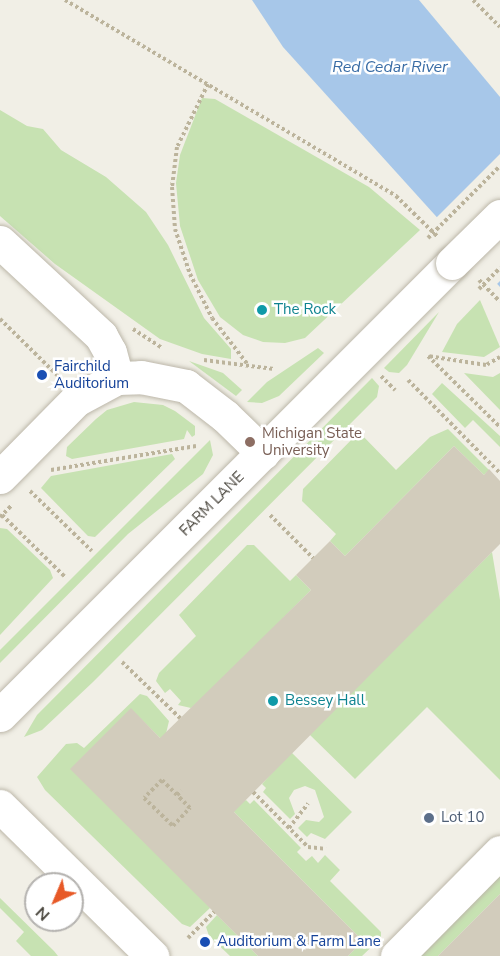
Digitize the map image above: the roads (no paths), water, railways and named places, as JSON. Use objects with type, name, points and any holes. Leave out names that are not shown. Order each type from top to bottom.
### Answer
[{"type":"street","name":"FARM LANE","points":[[0,715],[458,262],[500,216]]},
{"type":"street","points":[[0,242],[101,336],[111,352],[117,378]]},
{"type":"street","points":[[16,491],[76,400],[117,378],[141,377],[186,386],[225,416],[263,453]]},
{"type":"street","points":[[0,806],[152,956]]},
{"type":"street","points":[[397,956],[500,852]]},
{"type":"water","name":"Red Cedar River","points":[[252,0],[419,0],[500,97],[500,287],[283,47]]},
{"type":"place","name":"The Rock","points":[[262,310]]},
{"type":"place","name":"Fairchild Auditorium","points":[[42,375]]},
{"type":"place","name":"Michigan State University","points":[[250,442]]},
{"type":"place","name":"Bessey Hall","points":[[273,701]]},
{"type":"place","name":"Lot 10","points":[[429,818]]},
{"type":"place","name":"Auditorium & Farm Lane","points":[[205,942]]}]
